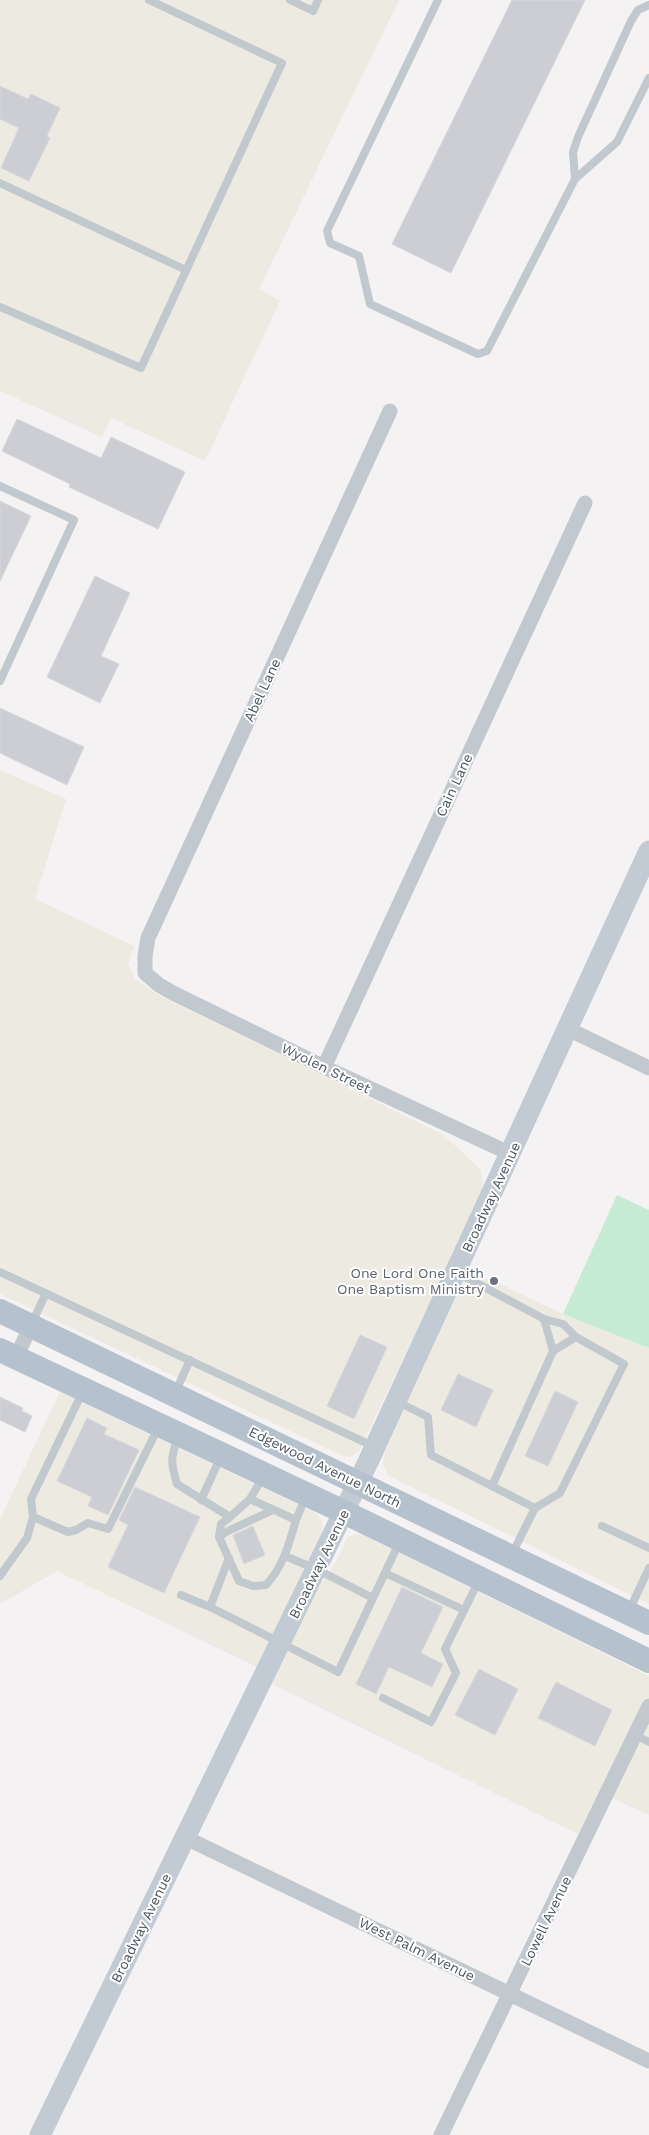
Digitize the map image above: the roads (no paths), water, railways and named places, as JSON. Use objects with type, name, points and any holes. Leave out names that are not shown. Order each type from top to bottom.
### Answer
[{"type":"main road","name":"Edgewood Avenue North","points":[[0,1311],[649,1623]]},
{"type":"main road","points":[[8,1353],[344,1512],[649,1661]]},
{"type":"street","name":"Abel Lane","points":[[145,973],[148,938],[390,411]]},
{"type":"street","name":"Cain Lane","points":[[324,1067],[585,503]]},
{"type":"street","name":"Broadway Avenue","points":[[40,2135],[375,1447],[649,851]]},
{"type":"street","name":"Wyolen Street","points":[[145,973],[173,993],[324,1067],[511,1154]]},
{"type":"street","points":[[568,1029],[649,1068]]},
{"type":"street","points":[[8,1353],[31,1326]]},
{"type":"street","name":"Lowell Avenue","points":[[441,2135],[510,1994],[642,1738],[649,1706]]},
{"type":"street","name":"West Palm Avenue","points":[[186,1838],[649,2061]]},
{"type":"lane","points":[[0,307],[141,368],[282,63],[149,0]]},
{"type":"lane","points":[[290,0],[313,11],[318,0]]},
{"type":"lane","points":[[438,0],[327,231],[330,243],[359,256],[370,304],[478,354],[487,351],[576,179],[617,142],[649,78]]},
{"type":"lane","points":[[576,179],[573,152],[578,137],[632,21],[638,10],[649,5]]},
{"type":"lane","points":[[0,184],[186,270]]},
{"type":"lane","points":[[0,486],[74,520],[0,681]]},
{"type":"lane","points":[[456,1271],[544,1319],[563,1324],[576,1337],[624,1364],[560,1493],[535,1508],[510,1556]]},
{"type":"lane","points":[[0,1272],[375,1447]]},
{"type":"lane","points":[[31,1326],[46,1293]]},
{"type":"lane","points":[[544,1319],[553,1351]]},
{"type":"lane","points":[[492,1486],[553,1351],[576,1337]]},
{"type":"lane","points":[[174,1395],[190,1360]]},
{"type":"lane","points":[[0,1576],[27,1538],[33,1517],[31,1499],[84,1389]]},
{"type":"lane","points":[[396,1401],[428,1417],[432,1455],[535,1508]]},
{"type":"lane","points":[[33,1517],[68,1532],[88,1523],[108,1529],[170,1429]]},
{"type":"lane","points":[[170,1429],[171,1463],[177,1484],[230,1517]]},
{"type":"lane","points":[[201,1500],[221,1454]]},
{"type":"lane","points":[[265,1475],[250,1499],[221,1524],[219,1536],[239,1581],[253,1586],[266,1585],[276,1574],[285,1556],[306,1494]]},
{"type":"lane","points":[[250,1499],[296,1520]]},
{"type":"lane","points":[[219,1536],[273,1510]]},
{"type":"lane","points":[[602,1526],[649,1548]]},
{"type":"lane","points":[[181,1595],[210,1607],[338,1672],[400,1540]]},
{"type":"lane","points":[[285,1556],[316,1569],[373,1598]]},
{"type":"lane","points":[[210,1607],[229,1558]]},
{"type":"lane","points":[[628,1613],[649,1568]]},
{"type":"lane","points":[[385,1573],[464,1610]]},
{"type":"lane","points":[[383,1698],[431,1722],[456,1673],[445,1649],[480,1578]]},
{"type":"place","name":"One Lord One Faith One Baptism Ministry","points":[[494,1281]]}]
